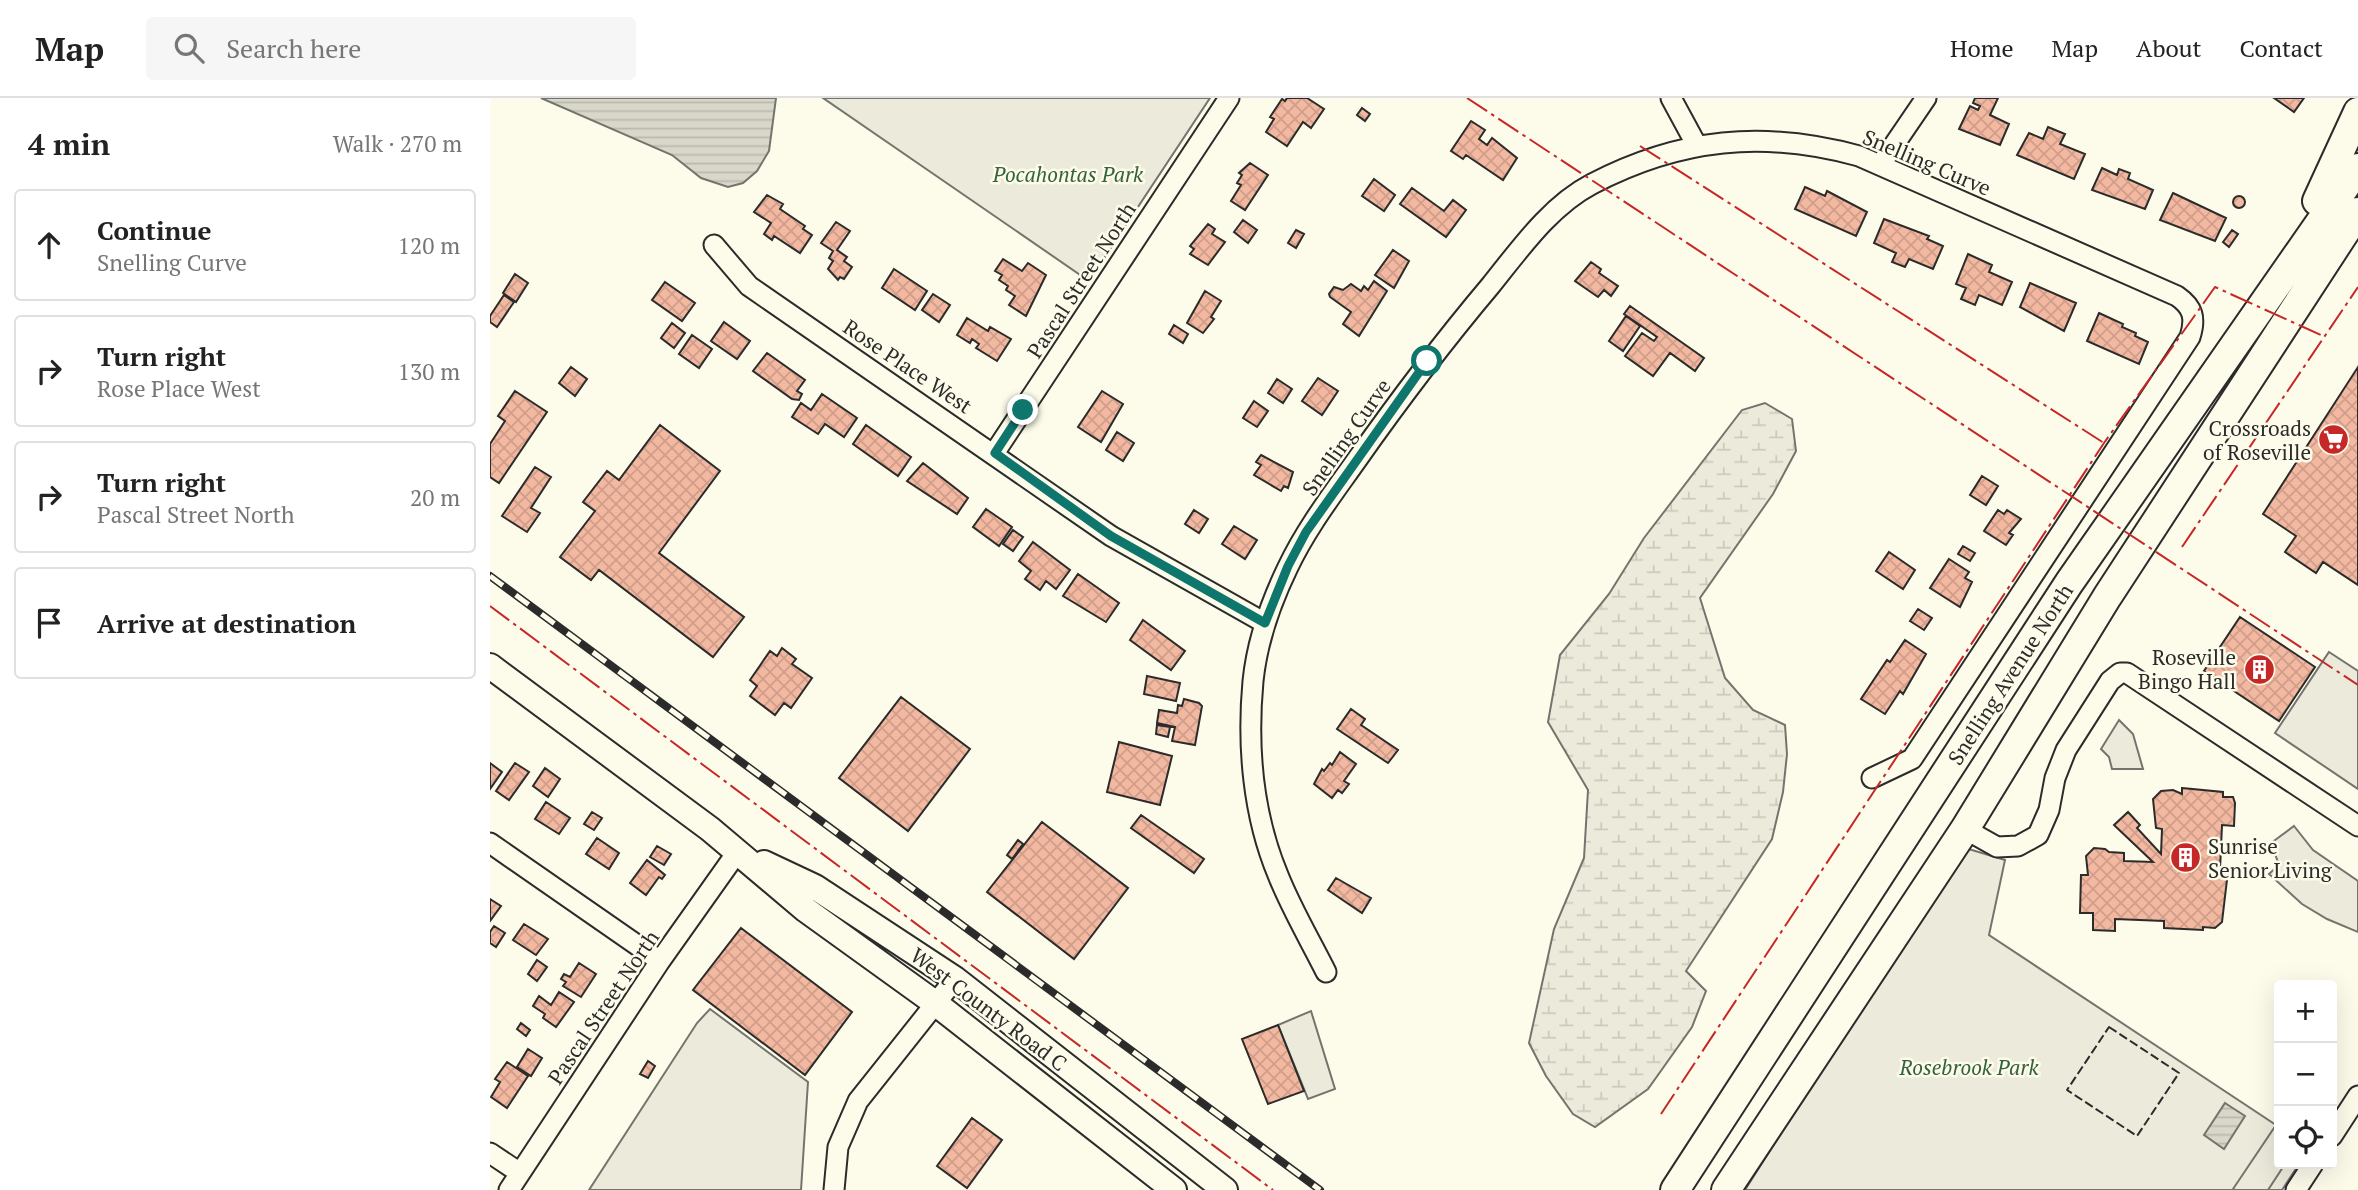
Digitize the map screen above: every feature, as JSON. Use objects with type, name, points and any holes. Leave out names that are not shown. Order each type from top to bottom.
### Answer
[{"type":"highway","points":[[2245,326],[2321,195],[2358,112]]},
{"type":"highway","name":"Snelling Avenue North","points":[[1675,1190],[2069,583],[2245,326],[2358,168]]},
{"type":"highway","name":"Snelling Avenue North","points":[[1727,1190],[1965,829],[2107,597],[2349,231],[2358,212]]},
{"type":"main road","name":"West County Road C","points":[[490,666],[738,851],[806,910],[935,1003],[1174,1190]]},
{"type":"main road","name":"West County Road C","points":[[738,851],[815,887],[955,979],[1225,1190]]},
{"type":"main road","points":[[1099,1132],[1123,1135],[1144,1129]]},
{"type":"street","name":"Pascal Street North","points":[[995,453],[1229,98]]},
{"type":"street","points":[[1671,98],[1697,146]]},
{"type":"street","points":[[1881,164],[1926,98]]},
{"type":"street","name":"Snelling Curve","points":[[1326,972],[1278,875],[1261,817],[1252,761],[1250,717],[1253,677],[1265,623],[1288,566],[1320,513],[1427,361],[1534,232],[1590,185],[1643,162],[1697,146],[1746,139],[1776,140],[1833,149],[1881,164],[2188,303],[2194,325],[2190,337],[1912,759],[1872,778]]},
{"type":"street","name":"Rose Place West","points":[[714,245],[749,286],[995,453],[1111,536],[1265,623]]},
{"type":"street","points":[[1965,829],[1997,847],[2018,846],[2038,835],[2049,810],[2055,778],[2066,750],[2110,681],[2120,673],[2133,676],[2358,826]]},
{"type":"street","points":[[490,843],[660,961]]},
{"type":"street","name":"Pascal Street North","points":[[509,1190],[660,961],[738,851]]},
{"type":"street","points":[[834,1190],[838,1147],[846,1123],[863,1094],[955,979]]},
{"type":"street","points":[[2337,1128],[2358,1096]]},
{"type":"street","points":[[490,1153],[520,1173]]},
{"type":"street","points":[[2296,1190],[2311,1169]]},
{"type":"green space","name":"Pocahontas Park","points":[[823,98],[1210,98],[1089,281]]},
{"type":"green space","points":[[1765,403],[1792,419],[1796,451],[1773,494],[1700,598],[1725,678],[1753,710],[1785,725],[1787,754],[1783,792],[1772,839],[1686,971],[1706,991],[1692,1027],[1648,1089],[1595,1127],[1573,1114],[1546,1076],[1529,1043],[1554,929],[1584,858],[1588,790],[1548,722],[1560,655],[1609,594],[1644,538],[1742,410]]},
{"type":"green space","name":"Rosebrook Park","points":[[1962,847],[2005,860],[1989,935],[2274,1124],[2274,1169],[2296,1169],[2282,1190],[1745,1190]]},
{"type":"shaded area","points":[[541,98],[776,98],[769,151],[757,171],[743,183],[728,187],[701,178],[672,155]]},
{"type":"shaded area","points":[[2329,652],[2358,671],[2358,789],[2275,733]]},
{"type":"shaded area","points":[[2119,720],[2133,734],[2143,769],[2112,769],[2109,757],[2101,749]]},
{"type":"shaded area","points":[[2294,826],[2313,850],[2358,881],[2358,932],[2327,919],[2302,904],[2269,874],[2279,865],[2271,843]]},
{"type":"shaded area","points":[[710,1009],[808,1082],[801,1190],[589,1190],[697,1023]]},
{"type":"shaded area","points":[[1311,1011],[1335,1089],[1308,1099],[1278,1025]]},
{"type":"shaded area","points":[[2225,1103],[2245,1116],[2224,1149],[2204,1135]]},
{"type":"shaded area","points":[[2274,1128],[2274,1169],[2282,1169],[2268,1190],[2233,1189]]},
{"type":"building","points":[[1287,98],[1307,98],[1324,109],[1311,128],[1303,122],[1287,146],[1266,132],[1274,119],[1270,117],[1282,99],[1285,101]]},
{"type":"building","points":[[1975,98],[1998,98],[1990,115],[2009,124],[2000,145],[1959,129],[1970,106],[1978,110],[1980,106],[1973,103]]},
{"type":"building","points":[[2274,98],[2304,98],[2294,112]]},
{"type":"building","points":[[1362,108],[1370,114],[1365,121],[1357,115]]},
{"type":"building","points":[[1471,121],[1485,130],[1479,139],[1487,145],[1492,138],[1517,158],[1503,180],[1466,155],[1463,159],[1451,151]]},
{"type":"building","points":[[2048,127],[2065,134],[2060,144],[2085,154],[2074,179],[2017,155],[2029,133],[2043,139]]},
{"type":"building","points":[[1250,163],[1268,175],[1245,210],[1231,201],[1241,185],[1237,183],[1242,175],[1239,173]]},
{"type":"building","points":[[2102,168],[2117,175],[2119,169],[2130,173],[2128,179],[2153,190],[2145,209],[2092,190]]},
{"type":"building","points":[[1374,179],[1395,195],[1384,211],[1362,196]]},
{"type":"building","points":[[1805,187],[1825,196],[1827,191],[1867,212],[1856,236],[1795,209]]},
{"type":"building","points":[[1412,188],[1444,211],[1453,200],[1466,210],[1446,237],[1400,204]]},
{"type":"building","points":[[2173,193],[2226,218],[2215,241],[2160,220]]},
{"type":"building","points":[[767,195],[783,204],[780,209],[805,226],[803,229],[812,235],[800,253],[774,236],[772,240],[764,234],[771,223],[754,212]]},
{"type":"building","points":[[2239,196],[2245,202],[2239,208],[2233,202]]},
{"type":"building","points":[[1884,219],[1929,236],[1927,239],[1943,246],[1933,269],[1909,259],[1905,267],[1892,262],[1896,253],[1874,243]]},
{"type":"building","points":[[1243,220],[1257,230],[1248,243],[1234,232]]},
{"type":"building","points":[[836,222],[850,231],[837,250],[847,257],[844,261],[852,267],[844,279],[840,277],[838,280],[828,269],[833,261],[829,258],[833,251],[821,243]]},
{"type":"building","points":[[1208,224],[1215,229],[1212,234],[1225,242],[1208,265],[1190,254],[1194,249],[1190,246]]},
{"type":"building","points":[[1296,230],[1304,234],[1296,248],[1288,243]]},
{"type":"building","points":[[2232,230],[2238,234],[2229,247],[2223,242]]},
{"type":"building","points":[[1393,250],[1409,261],[1394,288],[1375,275]]},
{"type":"building","points":[[1968,254],[1992,265],[1989,272],[2012,282],[2002,305],[1979,295],[1975,305],[1961,299],[1966,288],[1956,284]]},
{"type":"building","points":[[1003,259],[1022,271],[1028,263],[1046,275],[1026,316],[1009,305],[1015,296],[1006,290],[1008,286],[999,280],[1002,275],[995,271]]},
{"type":"building","points":[[1591,262],[1601,269],[1599,273],[1618,286],[1611,296],[1604,290],[1598,297],[1575,281]]},
{"type":"building","points":[[894,269],[927,291],[915,310],[882,288]]},
{"type":"building","points":[[515,274],[528,283],[516,302],[503,293]]},
{"type":"building","points":[[1374,281],[1387,291],[1359,336],[1343,324],[1351,312],[1329,294],[1334,287],[1343,290],[1351,284],[1361,291],[1364,286],[1368,290]]},
{"type":"building","points":[[665,282],[695,303],[682,321],[652,300]]},
{"type":"building","points":[[2030,283],[2076,303],[2064,331],[2020,307]]},
{"type":"building","points":[[1205,291],[1221,301],[1211,317],[1214,319],[1203,333],[1187,323]]},
{"type":"building","points":[[933,294],[950,305],[939,322],[922,310]]},
{"type":"building","points":[[504,295],[514,302],[497,327],[490,322],[490,316]]},
{"type":"building","points":[[1630,306],[1704,358],[1695,371],[1670,353],[1653,376],[1625,356],[1642,333],[1654,341],[1657,337],[1624,314]]},
{"type":"building","points":[[2099,313],[2123,324],[2122,327],[2148,342],[2139,364],[2087,341]]},
{"type":"building","points":[[1626,316],[1640,326],[1623,351],[1609,341]]},
{"type":"building","points":[[967,318],[988,331],[990,327],[1011,339],[997,361],[976,348],[979,344],[972,339],[970,343],[957,335]]},
{"type":"building","points":[[724,322],[750,341],[737,359],[711,341]]},
{"type":"building","points":[[672,323],[685,333],[674,348],[661,338]]},
{"type":"building","points":[[1174,325],[1188,334],[1183,343],[1169,334]]},
{"type":"building","points":[[692,335],[712,349],[699,368],[679,354]]},
{"type":"building","points":[[767,353],[805,380],[797,391],[802,394],[799,400],[792,399],[753,371]]},
{"type":"building","points":[[571,367],[587,379],[575,396],[559,383]]},
{"type":"building","name":"Crossroads of Roseville","points":[[2358,367],[2358,585],[2323,562],[2316,573],[2285,552],[2296,536],[2263,514]]},
{"type":"building","points":[[1318,378],[1338,391],[1322,415],[1302,401]]},
{"type":"building","points":[[1277,379],[1292,389],[1283,403],[1268,393]]},
{"type":"building","points":[[515,391],[547,412],[499,483],[490,477],[490,444],[505,421],[498,416]]},
{"type":"building","points":[[1102,391],[1123,404],[1101,442],[1078,427]]},
{"type":"building","points":[[822,394],[857,418],[844,437],[825,424],[818,434],[792,417],[801,403],[811,410]]},
{"type":"building","points":[[1254,401],[1268,411],[1257,427],[1243,418]]},
{"type":"building","points":[[660,425],[720,471],[659,553],[744,617],[713,657],[599,570],[591,580],[560,557],[595,511],[583,502],[607,471],[619,480]]},
{"type":"building","points":[[866,425],[911,457],[898,476],[853,444]]},
{"type":"building","points":[[1117,432],[1134,443],[1123,461],[1106,450]]},
{"type":"building","points":[[1261,455],[1293,472],[1288,488],[1284,486],[1281,491],[1254,475],[1261,465],[1256,462]]},
{"type":"building","points":[[923,463],[968,498],[957,514],[907,481]]},
{"type":"building","points":[[535,467],[551,477],[531,508],[540,513],[527,532],[502,516]]},
{"type":"building","points":[[1982,476],[1998,486],[1986,505],[1970,495]]},
{"type":"building","points":[[986,509],[1012,527],[999,546],[973,527]]},
{"type":"building","points":[[1194,510],[1208,519],[1199,533],[1185,524]]},
{"type":"building","points":[[1998,510],[2004,514],[2007,510],[2021,519],[2009,533],[2013,535],[2006,545],[1984,531]]},
{"type":"building","points":[[1234,526],[1257,540],[1245,559],[1222,544]]},
{"type":"building","points":[[1013,530],[1023,537],[1013,551],[1003,544]]},
{"type":"building","points":[[1033,542],[1070,570],[1056,589],[1046,581],[1040,590],[1025,579],[1031,571],[1019,561]]},
{"type":"building","points":[[1963,546],[1975,553],[1970,561],[1958,554]]},
{"type":"building","points":[[1889,552],[1915,570],[1903,589],[1876,571]]},
{"type":"building","points":[[1949,559],[1969,572],[1965,578],[1972,582],[1960,607],[1930,588]]},
{"type":"building","points":[[1078,574],[1119,603],[1106,622],[1063,596]]},
{"type":"building","points":[[1918,609],[1932,618],[1924,630],[1910,621]]},
{"type":"building","name":"Roseville Bingo Hall","points":[[2240,617],[2315,667],[2279,721],[2204,671]]},
{"type":"building","points":[[1143,620],[1185,651],[1171,670],[1130,640]]},
{"type":"building","points":[[1905,640],[1926,654],[1903,694],[1900,691],[1885,714],[1861,699],[1887,660],[1890,662]]},
{"type":"building","points":[[782,648],[796,659],[792,664],[812,678],[791,708],[784,703],[775,715],[750,696],[757,686],[750,680],[770,651],[777,656]]},
{"type":"building","points":[[1147,676],[1180,683],[1176,701],[1144,694]]},
{"type":"building","points":[[901,697],[970,749],[908,831],[839,778]]},
{"type":"building","points":[[1184,699],[1202,706],[1195,745],[1172,741],[1175,727],[1157,723],[1159,710],[1177,713],[1178,705],[1182,706]]},
{"type":"building","points":[[1351,709],[1365,719],[1361,725],[1398,750],[1388,763],[1337,729]]},
{"type":"building","points":[[1157,725],[1170,727],[1168,737],[1156,734]]},
{"type":"building","points":[[1119,742],[1172,756],[1160,805],[1107,792]]},
{"type":"building","points":[[1340,752],[1356,764],[1344,781],[1349,784],[1342,793],[1338,790],[1332,798],[1314,784],[1322,769],[1324,771],[1330,763],[1332,765]]},
{"type":"building","points":[[490,763],[502,772],[490,789]]},
{"type":"building","points":[[515,763],[529,772],[509,800],[496,791]]},
{"type":"building","points":[[545,768],[560,779],[548,797],[533,786]]},
{"type":"building","name":"Sunrise Senior Living","points":[[2182,788],[2223,792],[2223,797],[2233,797],[2235,803],[2234,826],[2222,825],[2220,870],[2228,871],[2222,922],[2215,928],[2203,927],[2203,930],[2164,928],[2164,921],[2115,919],[2115,931],[2093,930],[2093,913],[2080,913],[2081,875],[2088,875],[2086,856],[2094,848],[2124,853],[2124,861],[2153,862],[2114,825],[2128,812],[2140,825],[2137,828],[2161,854],[2162,829],[2156,828],[2153,799],[2161,791],[2173,790],[2182,794]]},
{"type":"building","points":[[546,802],[570,818],[559,834],[535,819]]},
{"type":"building","points":[[592,812],[602,818],[594,830],[584,824]]},
{"type":"building","points":[[1141,815],[1204,859],[1194,873],[1131,828]]},
{"type":"building","points":[[1042,822],[1128,888],[1074,959],[987,892]]},
{"type":"building","points":[[597,838],[619,853],[609,869],[586,854]]},
{"type":"building","points":[[1018,840],[1023,844],[1012,859],[1007,855]]},
{"type":"building","points":[[657,846],[671,854],[664,865],[650,857]]},
{"type":"building","points":[[647,860],[665,875],[662,879],[659,877],[646,895],[630,883]]},
{"type":"building","points":[[1336,878],[1371,898],[1362,913],[1328,890]]},
{"type":"building","points":[[490,899],[501,906],[490,921]]},
{"type":"building","points":[[524,924],[548,939],[536,955],[513,940]]},
{"type":"building","points":[[494,926],[505,933],[496,947],[490,943],[490,932]]},
{"type":"building","points":[[741,928],[852,1012],[805,1075],[693,990]]},
{"type":"building","points":[[537,960],[547,967],[537,981],[528,974]]},
{"type":"building","points":[[579,963],[596,974],[581,997],[563,986],[566,982],[561,979],[564,974],[570,977]]},
{"type":"building","points":[[559,992],[574,1002],[556,1027],[543,1018],[545,1014],[533,1006],[539,996],[551,1005]]},
{"type":"building","points":[[521,1023],[530,1030],[526,1036],[517,1029]]},
{"type":"building","points":[[1278,1025],[1304,1091],[1268,1104],[1242,1039]]},
{"type":"building","points":[[528,1049],[542,1058],[531,1076],[517,1067]]},
{"type":"building","points":[[648,1061],[655,1066],[648,1078],[640,1074]]},
{"type":"building","points":[[507,1062],[528,1076],[507,1108],[491,1097],[500,1082],[495,1079]]},
{"type":"building","points":[[972,1118],[1002,1140],[967,1188],[937,1166]]},
{"type":"railway","points":[[490,576],[1320,1190]]},
{"type":"fence","points":[[2109,1027],[2179,1073],[2137,1136],[2067,1090],[2109,1027]]},
{"type":"power","points":[[1467,98],[2358,685]]},
{"type":"power","points":[[1640,146],[2104,443]]},
{"type":"power","points":[[1661,1114],[2104,443],[2215,287],[2323,336]]},
{"type":"power","points":[[2182,547],[2358,287]]},
{"type":"power","points":[[490,606],[1273,1190]]},
{"type":"place","name":"Crossroads of Roseville","points":[[2334,440]]},
{"type":"place","name":"Roseville Bingo Hall","points":[[2259,669]]},
{"type":"place","name":"Sunrise Senior Living","points":[[2185,858]]},
{"type":"route","points":[[1023,410],[995,453],[1111,536],[1198,588],[1265,623],[1288,566],[1306,532],[1427,361]]}]
